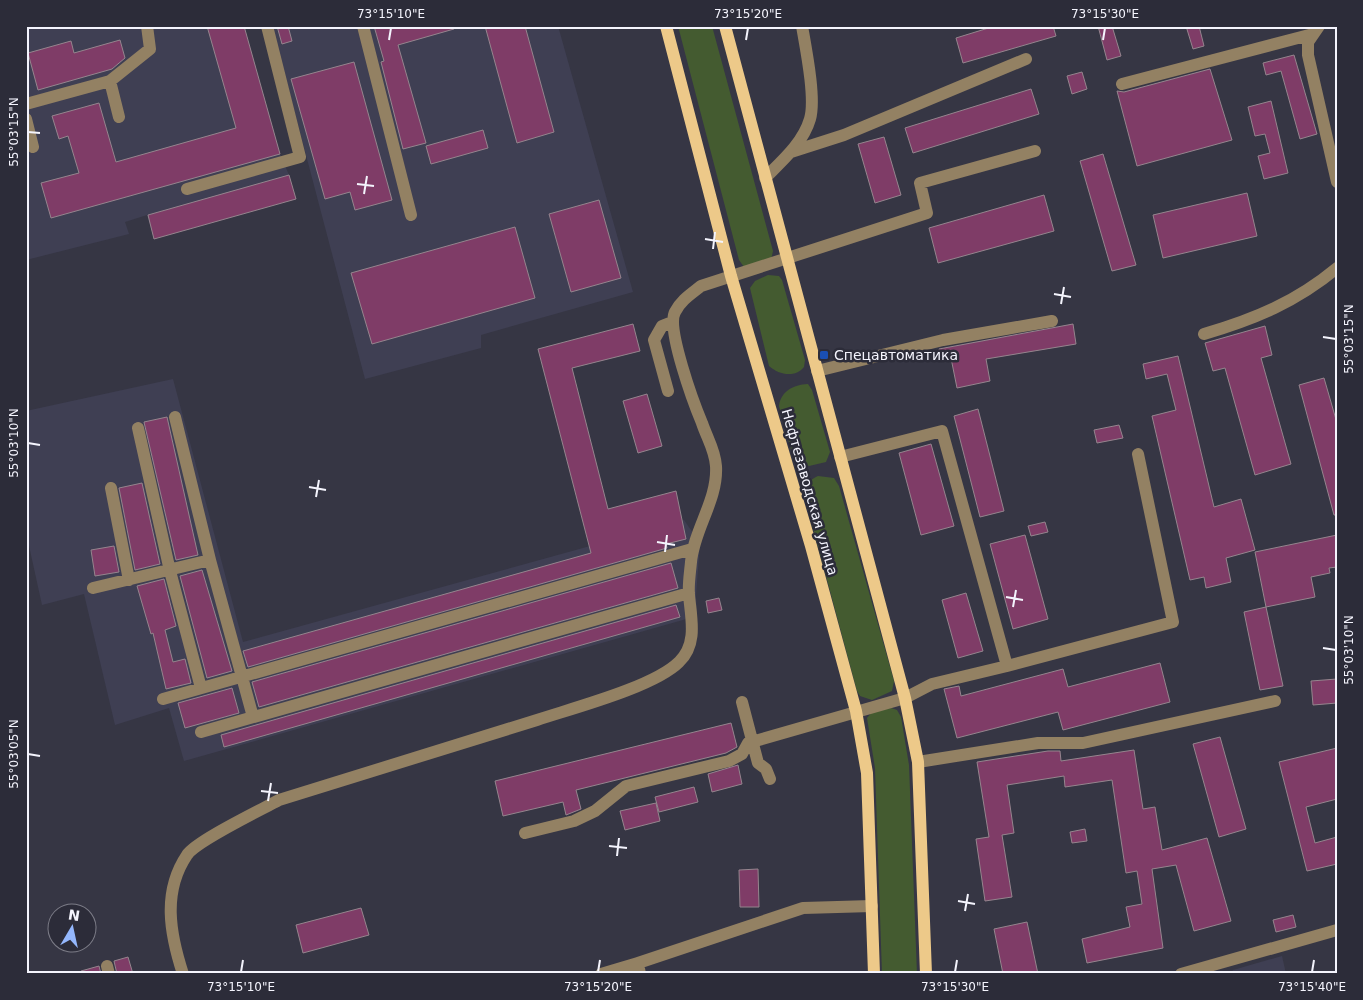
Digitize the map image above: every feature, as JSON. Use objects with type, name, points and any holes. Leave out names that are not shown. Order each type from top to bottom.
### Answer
[{"type":"main road","name":"Нефтезаводская улица","points":[[666,26],[731,276],[811,546],[856,711],[867,773],[874,974]]},
{"type":"main road","points":[[725,26],[905,698],[918,762],[926,974]]},
{"type":"street","points":[[26,104],[110,81],[150,48],[147,26]]},
{"type":"street","points":[[187,189],[300,157],[267,26]]},
{"type":"street","points":[[363,26],[411,215]]},
{"type":"street","points":[[765,178],[791,152],[810,119],[812,103],[802,26]]},
{"type":"street","points":[[1122,84],[1316,30]]},
{"type":"street","points":[[1316,30],[1308,42],[1308,55],[1337,182]]},
{"type":"street","points":[[791,152],[844,135],[1026,59]]},
{"type":"street","points":[[110,81],[119,117]]},
{"type":"street","points":[[26,119],[34,146]]},
{"type":"street","points":[[183,974],[170,922],[171,892],[187,854],[230,826],[279,800],[604,699],[658,676],[680,662],[690,647],[693,623],[689,593],[692,549],[714,487],[716,467],[713,447],[702,424],[677,347],[672,322],[674,312],[684,298],[701,286],[927,213],[920,183],[1035,151]]},
{"type":"street","points":[[1204,334],[1246,322],[1284,304],[1313,288],[1337,268]]},
{"type":"street","points":[[817,371],[944,340],[1052,320]]},
{"type":"street","points":[[668,391],[654,340],[662,326],[672,322]]},
{"type":"street","points":[[175,417],[210,560],[252,717]]},
{"type":"street","points":[[138,428],[170,571],[201,688]]},
{"type":"street","points":[[840,457],[942,431],[1007,666]]},
{"type":"street","points":[[525,833],[574,821],[595,812],[626,786],[729,761],[742,754],[748,743],[905,698],[932,684],[1173,622],[1138,454]]},
{"type":"street","points":[[110,488],[129,580]]},
{"type":"street","points":[[163,699],[692,549]]},
{"type":"street","points":[[93,588],[210,560]]},
{"type":"street","points":[[201,732],[689,593]]},
{"type":"street","points":[[742,702],[758,762],[766,769],[770,779]]},
{"type":"street","points":[[918,762],[1038,743],[1082,743],[1275,702]]},
{"type":"street","points":[[601,974],[639,968],[803,908],[872,906]]},
{"type":"street","points":[[1181,974],[1337,930]]},
{"type":"shaded area","points":[[26,26],[244,26],[280,154],[289,175],[154,239],[147,215],[125,222],[129,234],[26,260]]},
{"type":"shaded area","points":[[272,26],[558,26],[633,292],[481,335],[481,348],[365,379]]},
{"type":"shaded area","points":[[173,379],[243,642],[684,520],[700,543],[696,596],[697,616],[184,761],[169,708],[115,725],[84,594],[42,605],[26,532],[26,411]]},
{"type":"shaded area","points":[[1282,956],[1286,974],[1230,974],[1233,970]]},
{"type":"green space","points":[[678,26],[712,26],[773,251],[771,260],[744,267],[739,260]]},
{"type":"green space","points":[[768,275],[779,276],[782,280],[805,360],[804,367],[796,373],[777,372],[769,366],[750,288],[755,281]]},
{"type":"green space","points":[[808,384],[812,390],[830,452],[826,462],[809,466],[794,460],[779,406],[785,393],[793,387]]},
{"type":"green space","points":[[818,476],[834,478],[839,486],[894,681],[892,691],[872,700],[860,696],[857,691],[805,498],[807,484]]},
{"type":"green space","points":[[891,708],[897,710],[901,717],[909,765],[917,974],[882,974],[875,768],[867,718],[873,711]]},
{"type":"building","points":[[207,26],[244,26],[280,154],[51,218],[41,183],[79,173],[68,136],[59,139],[52,116],[99,103],[116,162],[236,128]]},
{"type":"building","points":[[277,26],[288,26],[292,41],[282,44]]},
{"type":"building","points":[[374,26],[453,26],[454,29],[398,45],[426,143],[403,149],[381,62],[384,61]]},
{"type":"building","points":[[485,26],[525,26],[554,132],[517,143]]},
{"type":"building","points":[[995,26],[1053,26],[1056,36],[963,63],[956,38]]},
{"type":"building","points":[[1098,26],[1112,26],[1121,56],[1107,60]]},
{"type":"building","points":[[1186,26],[1199,26],[1204,46],[1193,49]]},
{"type":"building","points":[[120,40],[125,58],[112,69],[38,90],[28,53],[71,41],[74,53]]},
{"type":"building","points":[[1294,55],[1317,134],[1300,139],[1281,71],[1266,75],[1263,63]]},
{"type":"building","points":[[354,62],[392,200],[355,210],[350,192],[325,199],[291,79]]},
{"type":"building","points":[[1210,69],[1232,140],[1137,166],[1117,91],[1124,92]]},
{"type":"building","points":[[1082,72],[1087,89],[1072,94],[1067,76]]},
{"type":"building","points":[[1031,89],[1039,114],[913,153],[905,128]]},
{"type":"building","points":[[1271,101],[1288,173],[1264,179],[1258,156],[1270,153],[1265,134],[1255,136],[1248,107]]},
{"type":"building","points":[[483,130],[488,148],[431,164],[426,146]]},
{"type":"building","points":[[884,137],[901,195],[875,203],[858,144]]},
{"type":"building","points":[[1103,154],[1136,265],[1112,271],[1080,161]]},
{"type":"building","points":[[289,175],[296,199],[154,239],[148,215]]},
{"type":"building","points":[[1247,193],[1257,236],[1163,258],[1153,215]]},
{"type":"building","points":[[1044,195],[1054,231],[938,263],[929,228]]},
{"type":"building","points":[[599,200],[621,278],[571,292],[549,214]]},
{"type":"building","points":[[515,227],[535,298],[372,344],[351,273]]},
{"type":"building","points":[[633,324],[640,351],[572,368],[608,509],[676,491],[686,539],[666,544],[667,548],[248,667],[243,651],[591,553],[538,349]]},
{"type":"building","points":[[1073,324],[1076,344],[986,359],[990,381],[957,388],[951,358],[941,360],[939,349]]},
{"type":"building","points":[[1265,326],[1272,355],[1261,358],[1291,464],[1255,475],[1225,368],[1213,371],[1205,343]]},
{"type":"building","points":[[1178,356],[1214,507],[1241,499],[1255,550],[1226,558],[1231,582],[1206,588],[1204,577],[1190,580],[1152,416],[1176,410],[1167,374],[1146,379],[1143,364]]},
{"type":"building","points":[[1324,378],[1337,423],[1337,515],[1334,515],[1299,385]]},
{"type":"building","points":[[647,394],[662,446],[638,453],[623,401]]},
{"type":"building","points":[[978,409],[1004,511],[980,517],[954,416]]},
{"type":"building","points":[[167,417],[198,555],[176,560],[144,422]]},
{"type":"building","points":[[1119,425],[1123,438],[1097,443],[1094,430]]},
{"type":"building","points":[[931,444],[954,526],[921,535],[899,453]]},
{"type":"building","points":[[142,483],[160,564],[135,570],[119,488]]},
{"type":"building","points":[[1045,522],[1048,532],[1031,536],[1028,526]]},
{"type":"building","points":[[1025,535],[1048,619],[1013,629],[990,544]]},
{"type":"building","points":[[1337,535],[1337,567],[1329,568],[1330,573],[1311,577],[1315,597],[1266,607],[1255,552]]},
{"type":"building","points":[[114,546],[119,572],[95,576],[91,550]]},
{"type":"building","points":[[671,563],[678,588],[259,707],[252,682]]},
{"type":"building","points":[[202,570],[232,671],[207,678],[180,576]]},
{"type":"building","points":[[164,579],[176,626],[165,630],[173,662],[185,659],[191,683],[166,689],[153,633],[151,634],[137,586]]},
{"type":"building","points":[[966,593],[983,651],[958,658],[942,600]]},
{"type":"building","points":[[719,598],[722,610],[708,613],[706,601]]},
{"type":"building","points":[[676,605],[680,617],[224,747],[221,735]]},
{"type":"building","points":[[1266,607],[1283,686],[1260,690],[1244,612]]},
{"type":"building","points":[[1160,663],[1170,702],[1063,730],[1058,712],[957,738],[944,689],[959,686],[961,696],[1063,669],[1068,687]]},
{"type":"building","points":[[1337,679],[1337,703],[1313,705],[1311,681]]},
{"type":"building","points":[[232,688],[239,713],[185,728],[178,703]]},
{"type":"building","points":[[731,723],[737,747],[726,753],[576,790],[581,809],[566,815],[563,802],[503,816],[495,781]]},
{"type":"building","points":[[1220,737],[1246,829],[1219,837],[1193,744]]},
{"type":"building","points":[[1337,748],[1337,799],[1306,807],[1315,843],[1337,837],[1337,864],[1307,871],[1279,762]]},
{"type":"building","points":[[1134,750],[1143,809],[1155,807],[1162,850],[1207,838],[1231,921],[1194,931],[1176,865],[1152,869],[1163,948],[1087,963],[1082,939],[1130,927],[1126,907],[1142,904],[1137,871],[1126,873],[1112,780],[1065,787],[1064,776],[1007,785],[1014,833],[1002,835],[1012,897],[985,901],[976,839],[989,837],[977,762],[1048,751],[1060,751],[1061,761]]},
{"type":"building","points":[[738,765],[742,784],[712,792],[708,774]]},
{"type":"building","points":[[694,787],[698,802],[659,812],[655,797]]},
{"type":"building","points":[[656,803],[660,821],[625,830],[620,811]]},
{"type":"building","points":[[1085,829],[1087,841],[1072,843],[1070,832]]},
{"type":"building","points":[[758,869],[759,907],[740,907],[739,870]]},
{"type":"building","points":[[361,908],[369,935],[303,953],[296,925]]},
{"type":"building","points":[[1293,915],[1296,927],[1276,932],[1273,920]]},
{"type":"building","points":[[1027,922],[1038,974],[1003,974],[994,929]]},
{"type":"building","points":[[128,957],[133,974],[117,974],[114,961]]},
{"type":"building","points":[[99,966],[101,974],[82,974],[81,971]]},
{"type":"place","name":"Спецавтоматика","points":[[824,355]]}]
